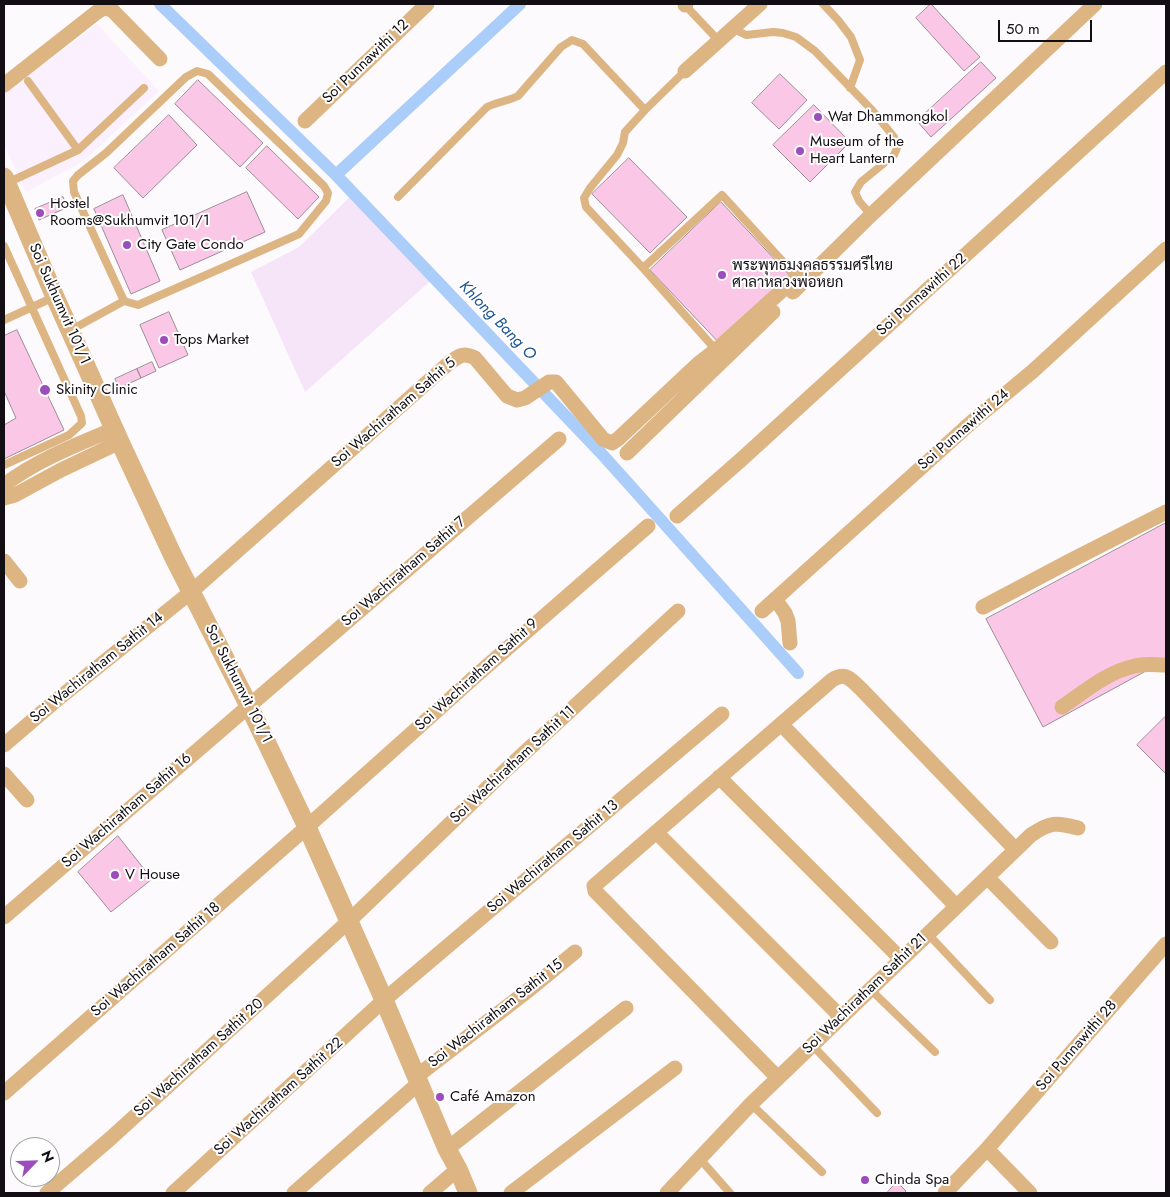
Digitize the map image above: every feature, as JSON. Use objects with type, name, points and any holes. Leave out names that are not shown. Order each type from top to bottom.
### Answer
[{"type":"street","name":"Soi Punnawithi 12","points":[[305,121],[427,4]]},
{"type":"street","points":[[685,71],[760,4]]},
{"type":"street","points":[[627,453],[801,279],[1095,4]]},
{"type":"street","points":[[4,85],[96,12],[104,8],[112,10],[160,59]]},
{"type":"street","name":"Soi Punnawithi 22","points":[[677,516],[751,452],[1166,72]]},
{"type":"street","name":"Soi Sukhumvit 101/1","points":[[6,190],[173,556],[249,706],[307,827],[384,1000],[447,1149],[468,1193]]},
{"type":"street","name":"Soi Punnawithi 24","points":[[762,611],[974,420],[1033,371],[1166,249]]},
{"type":"street","name":"Soi Wachiratham Sathit 5","points":[[191,592],[459,356],[467,355],[474,358],[507,396],[516,400],[525,398],[549,382],[556,382],[603,439],[612,443],[698,364],[801,279]]},
{"type":"street","points":[[4,485],[56,454],[117,435]]},
{"type":"street","points":[[4,498],[15,495],[65,468],[117,435]]},
{"type":"street","name":"Soi Wachiratham Sathit 7","points":[[249,706],[559,439]]},
{"type":"street","points":[[983,607],[1166,512]]},
{"type":"street","name":"Soi Wachiratham Sathit 9","points":[[307,827],[479,673],[648,526]]},
{"type":"street","points":[[4,561],[20,581]]},
{"type":"street","name":"Soi Wachiratham Sathit 14","points":[[4,745],[191,592]]},
{"type":"street","points":[[775,599],[788,621],[790,643]]},
{"type":"street","name":"Soi Wachiratham Sathit 11","points":[[349,921],[508,768],[678,611]]},
{"type":"street","points":[[1062,707],[1115,673],[1134,666],[1166,664]]},
{"type":"street","points":[[778,1078],[595,891],[594,886],[838,675],[844,675],[861,689],[1015,849]]},
{"type":"street","name":"Soi Wachiratham Sathit 16","points":[[4,917],[249,706]]},
{"type":"street","name":"Soi Wachiratham Sathit 13","points":[[384,1000],[722,714]]},
{"type":"street","points":[[781,724],[956,906]]},
{"type":"street","points":[[4,774],[27,800]]},
{"type":"street","points":[[719,777],[902,959]]},
{"type":"street","name":"Soi Wachiratham Sathit 21","points":[[667,1193],[751,1104],[1030,835],[1049,825],[1062,824],[1078,828]]},
{"type":"street","name":"Soi Wachiratham Sathit 18","points":[[4,1094],[307,827]]},
{"type":"street","points":[[656,832],[842,1017]]},
{"type":"street","points":[[987,876],[1051,942]]},
{"type":"street","name":"Soi Wachiratham Sathit 20","points":[[46,1193],[118,1132],[349,921]]},
{"type":"street","name":"Soi Punnawithi 28","points":[[945,1193],[987,1149],[1166,944]]},
{"type":"street","name":"Soi Wachiratham Sathit 15","points":[[294,1193],[418,1080],[575,952]]},
{"type":"street","name":"Soi Wachiratham Sathit 22","points":[[173,1193],[384,1000]]},
{"type":"street","points":[[447,1149],[626,1008]]},
{"type":"street","points":[[511,1193],[675,1068]]},
{"type":"street","points":[[987,1149],[1030,1193]]},
{"type":"street","points":[[430,1193],[458,1169]]},
{"type":"lane","points":[[685,4],[719,41]]},
{"type":"lane","points":[[823,4],[851,37],[860,60],[850,88]]},
{"type":"lane","points":[[732,28],[746,35],[773,32],[796,37],[815,51],[872,110],[894,137],[897,148],[894,155],[861,182],[855,192],[859,201],[871,215]]},
{"type":"lane","points":[[398,197],[488,107],[518,96],[561,47],[572,40],[583,44],[645,110]]},
{"type":"lane","points":[[70,330],[124,301],[138,305],[299,234],[326,201],[328,193],[324,186],[208,74],[197,71],[186,77],[106,153],[73,181],[74,192],[124,301]]},
{"type":"lane","points":[[685,71],[625,132],[617,155],[584,198],[586,207],[644,268],[716,350]]},
{"type":"lane","points":[[28,81],[78,150]]},
{"type":"lane","points":[[6,190],[78,150],[144,88]]},
{"type":"lane","points":[[644,268],[722,195],[801,279]]},
{"type":"lane","points":[[4,246],[81,416],[82,423],[69,435],[4,466]]},
{"type":"lane","points":[[4,320],[55,297]]},
{"type":"lane","points":[[928,934],[990,1000]]},
{"type":"lane","points":[[870,989],[935,1052]]},
{"type":"lane","points":[[812,1045],[877,1112]]},
{"type":"lane","points":[[751,1104],[822,1172]]},
{"type":"lane","points":[[700,1159],[730,1193]]},
{"type":"shaded area","points":[[97,24],[159,91],[84,161],[26,192],[4,145],[4,94]]},
{"type":"shaded area","points":[[357,190],[436,276],[305,392],[251,272],[299,247]]},
{"type":"building","points":[[931,4],[980,57],[964,71],[916,18]]},
{"type":"building","points":[[981,62],[996,78],[931,137],[917,121]]},
{"type":"building","points":[[780,74],[807,100],[779,129],[752,103]]},
{"type":"building","points":[[198,80],[263,143],[240,167],[175,104]]},
{"type":"building","points":[[814,105],[850,142],[810,182],[773,145]]},
{"type":"building","points":[[169,115],[197,145],[143,198],[114,168]]},
{"type":"building","points":[[267,146],[319,197],[298,219],[246,168]]},
{"type":"building","points":[[629,158],[687,217],[650,253],[592,194]]},
{"type":"building","points":[[247,192],[265,232],[180,270],[162,230]]},
{"type":"building","name":"City Gate Condo","points":[[123,195],[160,281],[131,294],[94,209]]},
{"type":"building","name":"Hostel Rooms@Sukhumvit 101/1","points":[[63,197],[68,207],[39,220],[35,209]]},
{"type":"building","name":"พระพุทธมงคลธรรมศรีไทย ศาลาหลวงพ่อหยก","points":[[721,202],[794,280],[723,347],[650,270]]},
{"type":"building","name":"Tops Market","points":[[169,312],[188,355],[159,368],[140,325]]},
{"type":"building","points":[[17,330],[64,430],[4,459],[4,425],[16,418],[4,391],[4,336]]},
{"type":"building","points":[[152,362],[156,371],[141,378],[137,369]]},
{"type":"building","points":[[137,369],[141,378],[119,388],[115,379]]},
{"type":"building","points":[[1166,523],[1166,660],[1043,727],[986,619]]},
{"type":"building","points":[[1166,716],[1166,774],[1137,745]]},
{"type":"building","name":"V House","points":[[118,836],[152,879],[111,912],[78,872]]},
{"type":"building","points":[[897,1182],[906,1191],[904,1193],[889,1193],[888,1192]]},
{"type":"waterway","name":"Khlong Bang O","points":[[160,4],[336,175],[601,453],[798,673]]},
{"type":"waterway","points":[[336,175],[520,4]]},
{"type":"place","name":"Wat Dhammongkol","points":[[818,117]]},
{"type":"place","name":"Museum of the Heart Lantern","points":[[800,151]]},
{"type":"place","name":"Hostel Rooms@Sukhumvit 101/1","points":[[40,213]]},
{"type":"place","name":"City Gate Condo","points":[[127,245]]},
{"type":"place","name":"พระพุทธมงคลธรรมศรีไทย ศาลาหลวงพ่อหยก","points":[[722,275]]},
{"type":"place","name":"Tops Market","points":[[164,340]]},
{"type":"place","name":"Skinity Clinic","points":[[45,390]]},
{"type":"place","name":"V House","points":[[115,875]]},
{"type":"place","name":"Café Amazon","points":[[440,1097]]},
{"type":"place","name":"Chinda Spa","points":[[865,1180]]}]
